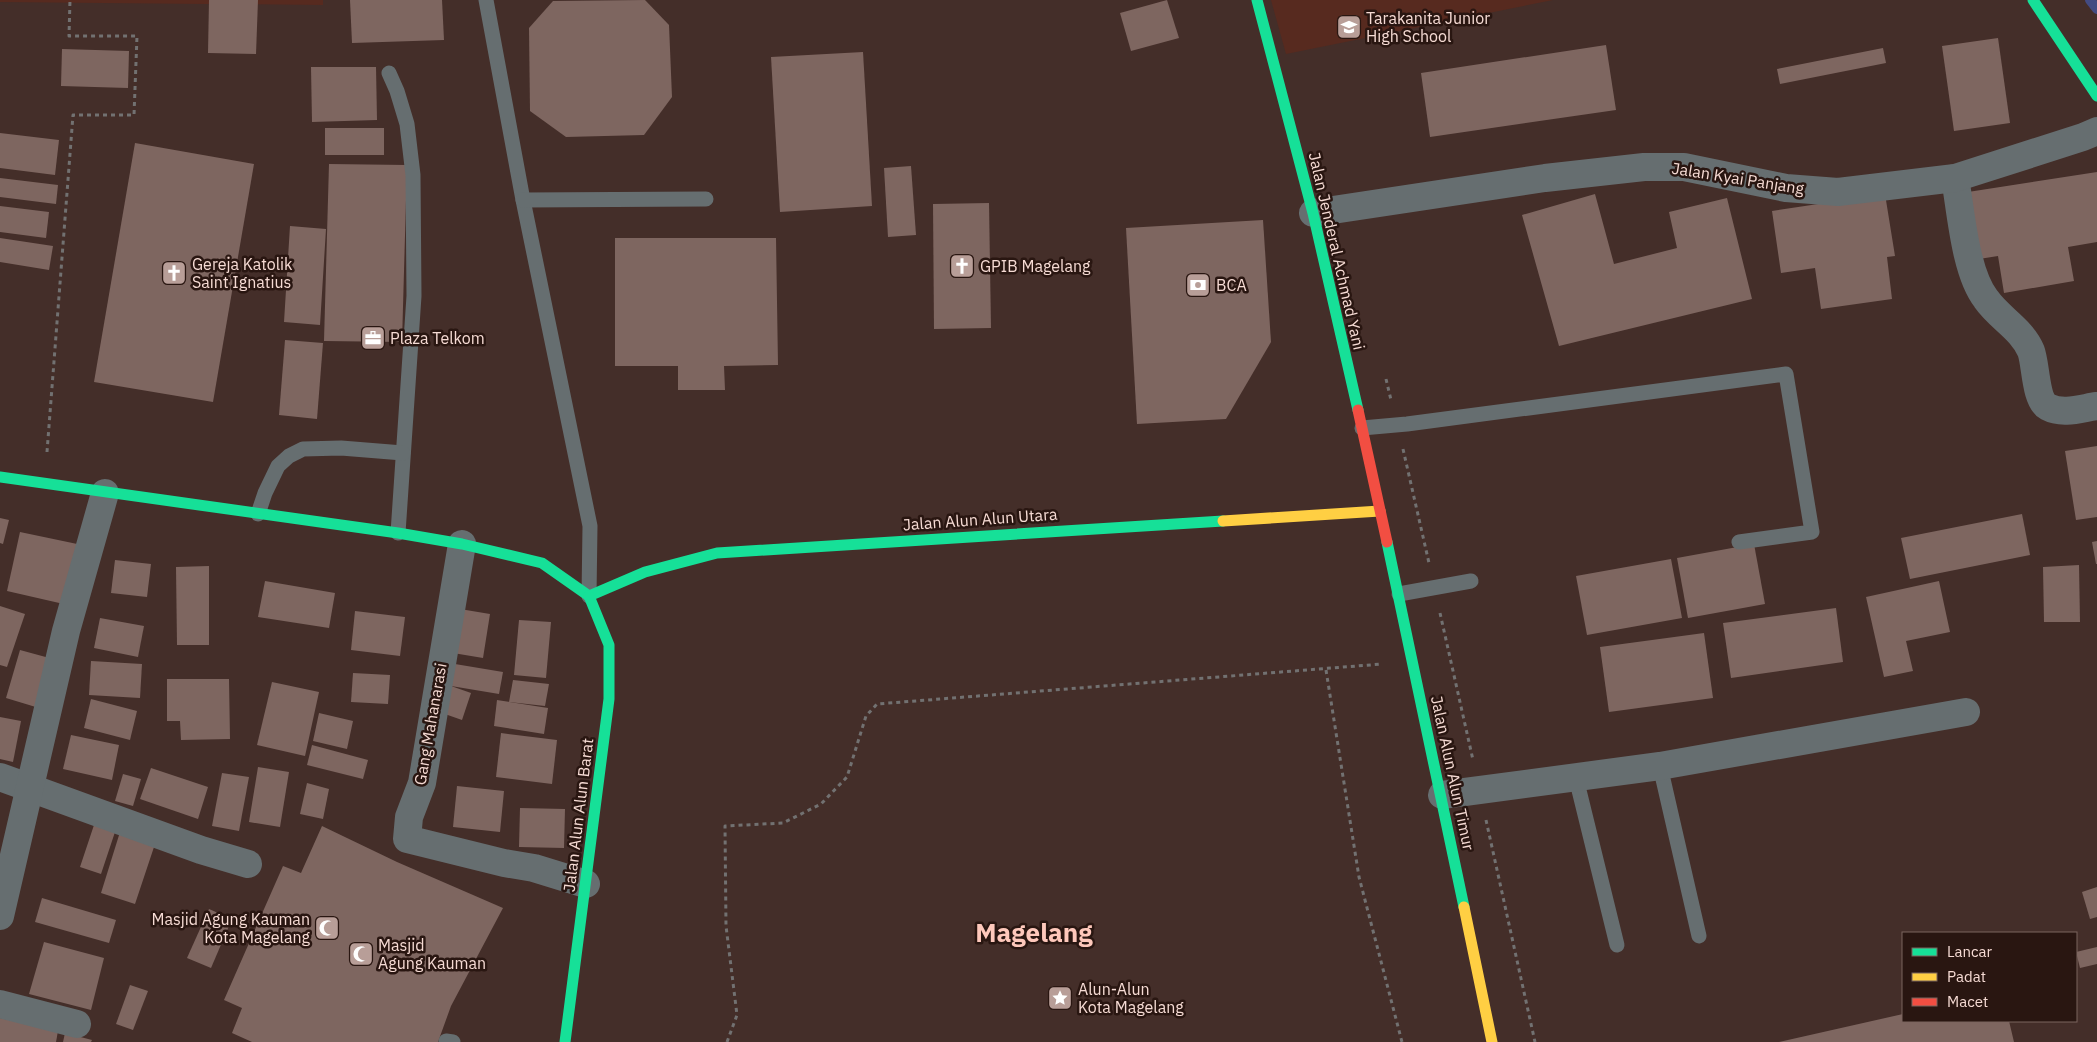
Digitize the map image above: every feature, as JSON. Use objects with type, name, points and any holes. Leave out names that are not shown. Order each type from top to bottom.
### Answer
[{"type":"main road","name":"Jalan Jenderal Achmad Yani","points":[[1257,0],[1313,213],[1380,511]]},
{"type":"main road","points":[[2033,0],[2097,96]]},
{"type":"main road","points":[[0,478],[45,482],[106,493],[398,533],[462,544],[542,563],[589,596]]},
{"type":"main road","name":"Jalan Alun Alun Utara","points":[[589,596],[645,572],[717,553],[1380,511]]},
{"type":"main road","name":"Jalan Alun Alun Timur","points":[[1380,511],[1442,796],[1492,1042]]},
{"type":"main road","name":"Jalan Alun Alun Barat","points":[[565,1042],[609,699],[609,645],[589,596]]},
{"type":"street","name":"Jalan Kyai Panjang","points":[[1313,213],[1545,178],[1644,167],[1684,167],[1786,188],[1838,192],[1955,178],[2082,138],[2097,131]]},
{"type":"street","points":[[1955,178],[1971,268],[1978,288],[1986,300],[2025,339],[2031,352],[2040,399],[2047,407],[2063,411],[2097,406]]},
{"type":"street","points":[[0,916],[66,631],[106,493]]},
{"type":"street","name":"Gang Mahanarasi","points":[[462,544],[422,783],[409,816],[407,839],[504,863],[534,868],[586,884]]},
{"type":"street","points":[[1442,796],[1660,766],[1966,712]]},
{"type":"street","points":[[0,777],[201,850],[248,864]]},
{"type":"street","points":[[0,1004],[76,1024]]},
{"type":"lane","points":[[486,0],[523,200],[590,526],[589,596]]},
{"type":"lane","points":[[389,73],[398,91],[407,124],[413,175],[414,296],[398,533]]},
{"type":"lane","points":[[523,200],[706,199]]},
{"type":"lane","points":[[1362,428],[1407,424],[1786,374],[1812,532],[1739,542]]},
{"type":"lane","points":[[258,514],[265,493],[278,466],[289,456],[303,449],[341,448],[403,453]]},
{"type":"lane","points":[[1399,594],[1471,581]]},
{"type":"lane","points":[[1660,766],[1699,936]]},
{"type":"lane","points":[[1576,778],[1617,945]]},
{"type":"lane","points":[[446,1041],[453,1042]]},
{"type":"path","points":[[45,482],[72,115],[134,115],[137,36],[69,36],[70,0]]},
{"type":"path","points":[[726,1042],[737,1015],[726,926],[725,826],[783,823],[821,804],[847,777],[866,716],[877,704],[1326,670],[1413,660]]},
{"type":"path","points":[[1326,670],[1359,877],[1402,1042]]},
{"type":"shaded area","points":[[0,0],[323,0],[323,5],[0,2]]},
{"type":"shaded area","name":"Tarakanita Junior High School","points":[[1271,0],[1553,0],[1286,54]]},
{"type":"building","points":[[209,0],[258,0],[256,54],[208,53]]},
{"type":"building","points":[[350,0],[442,0],[444,40],[352,43]]},
{"type":"building","points":[[645,0],[669,25],[672,97],[644,135],[566,137],[530,111],[529,28],[553,1]]},
{"type":"building","points":[[1167,0],[1179,38],[1131,51],[1120,13]]},
{"type":"building","points":[[1998,38],[2010,123],[1954,131],[1942,46]]},
{"type":"building","points":[[1606,45],[1616,110],[1430,137],[1421,73]]},
{"type":"building","points":[[1883,48],[1886,63],[1780,84],[1777,69]]},
{"type":"building","points":[[62,49],[129,51],[128,88],[61,86]]},
{"type":"building","points":[[863,52],[872,206],[780,212],[771,57]]},
{"type":"building","points":[[311,67],[376,67],[377,120],[312,122]]},
{"type":"building","points":[[325,128],[384,128],[384,155],[325,155]]},
{"type":"building","points":[[0,133],[59,140],[55,175],[0,168]]},
{"type":"building","name":"Gereja Katolik Saint Ignatius","points":[[135,143],[254,164],[213,402],[94,382]]},
{"type":"building","points":[[329,164],[407,165],[402,342],[324,341]]},
{"type":"building","points":[[911,166],[916,235],[888,237],[884,168]]},
{"type":"building","points":[[2097,172],[2097,242],[2068,247],[2074,281],[2004,293],[1998,256],[1979,259],[1968,192]]},
{"type":"building","points":[[0,178],[58,185],[56,204],[0,197]]},
{"type":"building","points":[[1595,194],[1614,264],[1677,248],[1669,212],[1727,198],[1752,299],[1559,346],[1522,215]]},
{"type":"building","points":[[1885,194],[1895,256],[1887,257],[1892,299],[1821,309],[1815,268],[1781,273],[1772,211]]},
{"type":"building","name":"GPIB Magelang","points":[[989,203],[991,328],[934,329],[933,204]]},
{"type":"building","points":[[0,206],[49,212],[46,238],[0,232]]},
{"type":"building","name":"BCA","points":[[1263,220],[1271,342],[1226,419],[1137,424],[1126,228]]},
{"type":"building","points":[[290,226],[326,229],[320,325],[284,322]]},
{"type":"building","points":[[0,238],[53,246],[49,270],[0,262]]},
{"type":"building","points":[[615,238],[776,238],[778,365],[724,366],[725,390],[678,390],[678,366],[615,366]]},
{"type":"building","points":[[285,340],[323,343],[317,419],[279,415]]},
{"type":"building","points":[[2097,446],[2097,517],[2076,520],[2065,451]]},
{"type":"building","points":[[2022,514],[2030,555],[1910,579],[1901,538]]},
{"type":"building","points":[[0,518],[9,520],[3,544],[0,543]]},
{"type":"building","points":[[20,532],[82,545],[68,605],[7,591]]},
{"type":"building","points":[[2097,541],[2097,564],[2096,564],[2092,542]]},
{"type":"building","points":[[1754,544],[1765,604],[1688,618],[1677,558]]},
{"type":"building","points":[[1671,559],[1682,618],[1587,635],[1576,576]]},
{"type":"building","points":[[115,560],[151,564],[147,597],[111,593]]},
{"type":"building","points":[[2079,565],[2080,622],[2044,622],[2043,567]]},
{"type":"building","points":[[209,566],[209,645],[177,645],[176,567]]},
{"type":"building","points":[[265,581],[335,593],[329,628],[258,617]]},
{"type":"building","points":[[1939,581],[1950,632],[1906,641],[1913,671],[1884,677],[1866,597]]},
{"type":"building","points":[[0,606],[25,614],[7,667],[0,665]]},
{"type":"building","points":[[1836,608],[1843,662],[1731,678],[1723,623]]},
{"type":"building","points":[[460,609],[490,614],[483,658],[453,653]]},
{"type":"building","points":[[355,611],[405,617],[400,656],[351,650]]},
{"type":"building","points":[[100,618],[144,626],[138,657],[94,648]]},
{"type":"building","points":[[519,620],[551,622],[546,678],[514,675]]},
{"type":"building","points":[[1704,633],[1713,698],[1609,712],[1600,647]]},
{"type":"building","points":[[20,650],[53,659],[39,708],[6,698]]},
{"type":"building","points":[[91,661],[142,664],[140,698],[89,695]]},
{"type":"building","points":[[455,664],[503,672],[499,694],[451,686]]},
{"type":"building","points":[[353,673],[390,675],[388,704],[351,702]]},
{"type":"building","points":[[167,679],[229,679],[230,739],[181,740],[180,721],[167,721]]},
{"type":"building","points":[[513,680],[549,684],[545,706],[509,702]]},
{"type":"building","points":[[272,682],[319,692],[305,756],[257,745]]},
{"type":"building","points":[[451,686],[471,693],[462,720],[442,713]]},
{"type":"building","points":[[91,699],[137,711],[130,740],[84,728]]},
{"type":"building","points":[[497,700],[548,708],[544,734],[494,726]]},
{"type":"building","points":[[319,713],[353,721],[347,749],[313,741]]},
{"type":"building","points":[[0,717],[21,721],[13,762],[0,759]]},
{"type":"building","points":[[501,733],[557,740],[552,784],[496,777]]},
{"type":"building","points":[[71,735],[119,745],[112,780],[63,769]]},
{"type":"building","points":[[312,745],[368,760],[363,779],[307,765]]},
{"type":"building","points":[[258,767],[289,772],[280,827],[249,822]]},
{"type":"building","points":[[151,768],[208,787],[198,819],[140,799]]},
{"type":"building","points":[[222,773],[249,777],[239,831],[212,826]]},
{"type":"building","points":[[123,774],[141,779],[133,806],[115,801]]},
{"type":"building","points":[[307,783],[329,789],[323,819],[300,814]]},
{"type":"building","points":[[457,786],[504,791],[500,832],[453,827]]},
{"type":"building","points":[[520,808],[565,809],[564,848],[519,847]]},
{"type":"building","points":[[94,825],[115,832],[101,874],[80,867]]},
{"type":"building","name":"Masjid Agung Kauman","points":[[322,826],[397,862],[503,908],[451,1006],[438,1042],[252,1042],[232,1033],[242,1008],[224,1000],[283,866],[301,873]]},
{"type":"building","points":[[120,832],[155,844],[135,904],[101,893]]},
{"type":"building","points":[[2097,887],[2097,917],[2090,919],[2082,892]]},
{"type":"building","points":[[42,898],[116,920],[109,943],[35,922]]},
{"type":"building","points":[[209,909],[232,919],[211,968],[187,958]]},
{"type":"building","points":[[44,942],[104,958],[91,1010],[29,994]]},
{"type":"building","points":[[2097,947],[2097,964],[2080,968],[2077,952]]},
{"type":"building","points":[[130,985],[148,991],[133,1030],[116,1024]]},
{"type":"building","points":[[1902,1014],[1902,1022],[2009,1022],[2014,1042],[1779,1042]]},
{"type":"building","points":[[0,1018],[58,1031],[56,1042],[0,1042]]},
{"type":"building","points":[[65,1033],[92,1040],[91,1042],[63,1042]]},
{"type":"waterway","points":[[2090,0],[2097,9]]},
{"type":"traffic: fast","points":[[1257,0],[1313,213],[1358,410]]},
{"type":"traffic: fast","points":[[2033,0],[2097,96]]},
{"type":"traffic: fast","points":[[0,477],[398,533],[462,544],[542,563],[589,596]]},
{"type":"traffic: fast","points":[[589,596],[645,572],[717,553],[1223,521]]},
{"type":"traffic: fast","points":[[1387,542],[1464,907]]},
{"type":"traffic: fast","points":[[565,1042],[609,699],[609,645],[589,596]]},
{"type":"traffic: slow","points":[[1223,521],[1380,511]]},
{"type":"traffic: slow","points":[[1464,907],[1492,1042]]},
{"type":"traffic: jam","points":[[1358,410],[1387,542]]},
{"type":"place","name":"Tarakanita Junior High School","points":[[1349,27]]},
{"type":"place","name":"GPIB Magelang","points":[[962,266]]},
{"type":"place","name":"Gereja Katolik Saint Ignatius","points":[[174,273]]},
{"type":"place","name":"BCA","points":[[1198,285]]},
{"type":"place","name":"Plaza Telkom","points":[[373,338]]},
{"type":"place","name":"Masjid Agung Kauman Kota Magelang","points":[[327,928]]},
{"type":"place","name":"Masjid Agung Kauman","points":[[361,954]]},
{"type":"place","name":"Alun-Alun Kota Magelang","points":[[1060,998]]},
{"type":"district","name":"Magelang","points":[[1034,933]]}]
